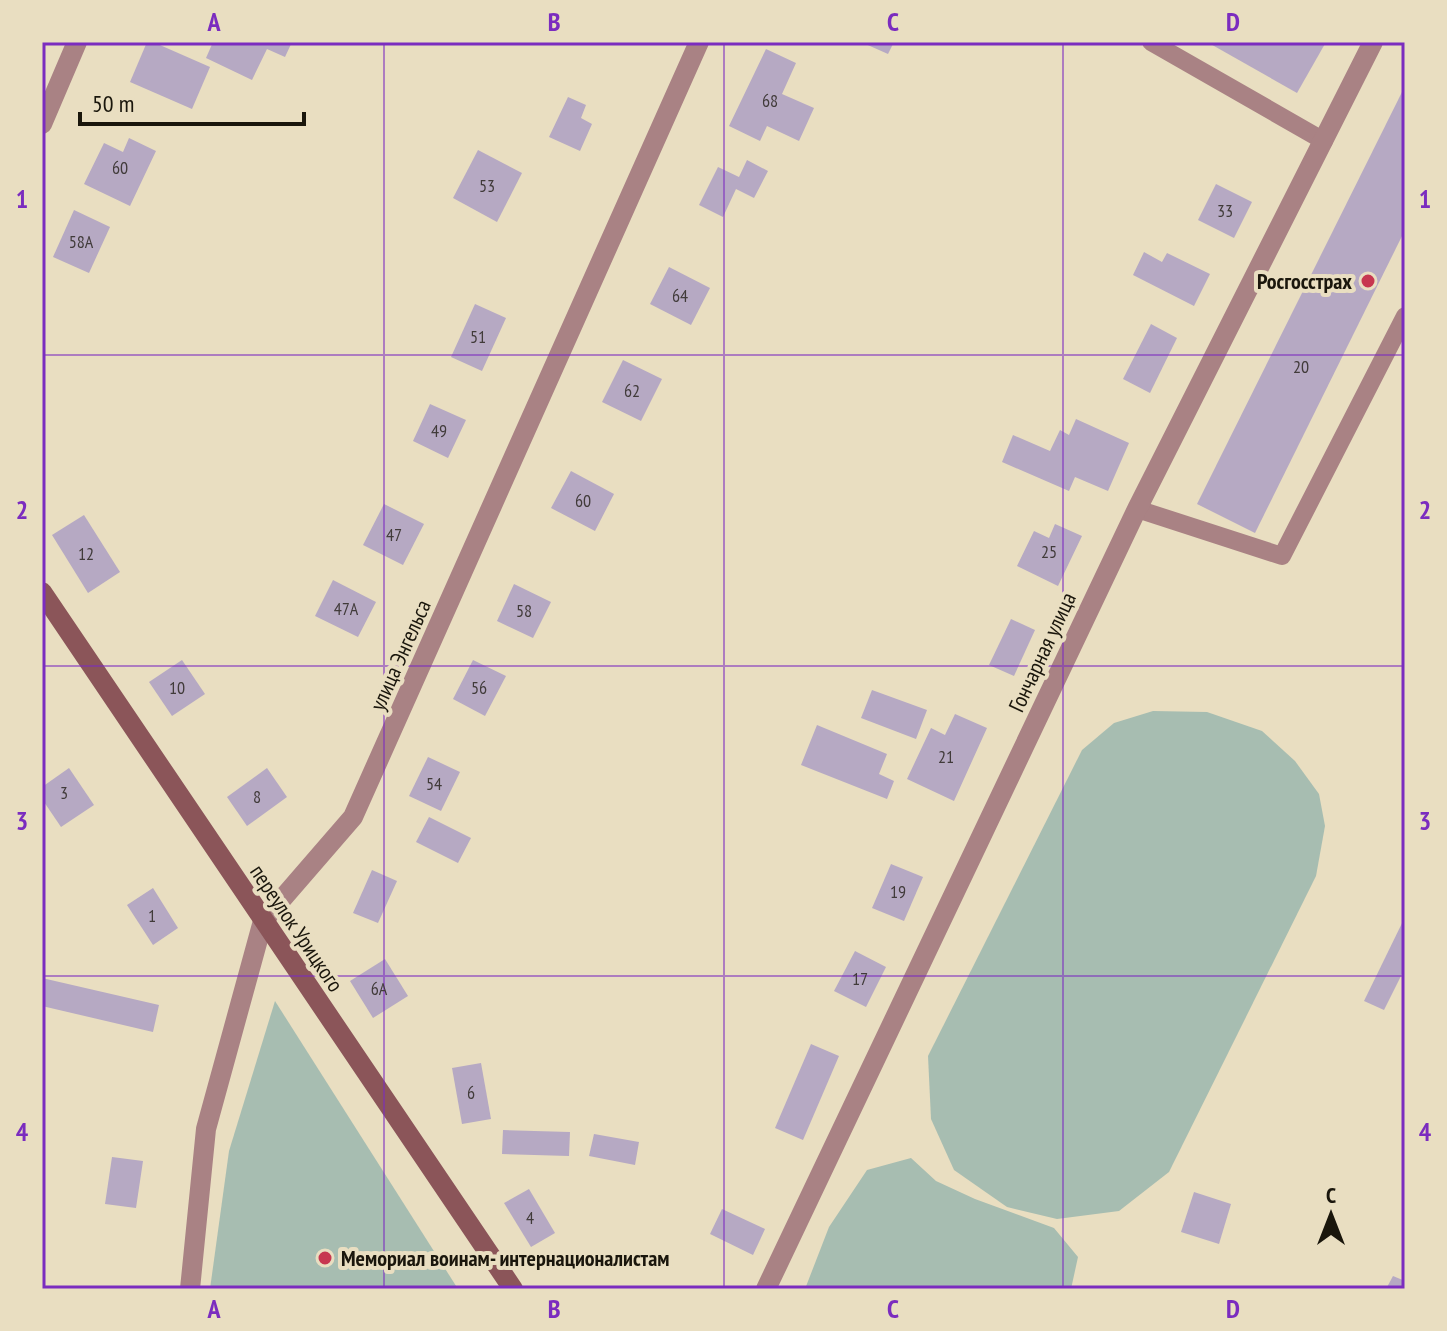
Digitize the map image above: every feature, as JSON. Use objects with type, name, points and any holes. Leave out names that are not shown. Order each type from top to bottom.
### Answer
[{"type":"street","points":[[42,124],[77,42]]},
{"type":"street","name":"улица Энгельса","points":[[190,1289],[206,1129],[263,921],[353,817],[699,42]]},
{"type":"street","name":"Гончарная улица","points":[[766,1289],[1137,509],[1373,42]]},
{"type":"street","name":"переулок Урицкого","points":[[42,592],[513,1289]]},
{"type":"lane","points":[[1151,42],[1324,141]]},
{"type":"lane","points":[[1137,509],[1282,556],[1405,316]]},
{"type":"green space","points":[[1153,711],[1207,712],[1262,731],[1295,761],[1319,794],[1325,826],[1316,876],[1169,1172],[1119,1211],[1057,1219],[1007,1207],[954,1170],[931,1119],[928,1056],[1082,750],[1114,723]]},
{"type":"green space","points":[[275,1001],[458,1289],[210,1289],[229,1151]]},
{"type":"green space","points":[[911,1158],[936,1181],[1054,1228],[1078,1257],[1071,1289],[805,1289],[829,1227],[867,1170]]},
{"type":"building","points":[[147,42],[210,67],[192,109],[130,82]]},
{"type":"building","points":[[213,42],[292,42],[285,57],[267,49],[252,80],[206,58]]},
{"type":"building","points":[[861,42],[894,42],[888,54]]},
{"type":"building","points":[[1207,42],[1326,42],[1297,93]]},
{"type":"building","points":[[766,49],[796,63],[782,94],[814,108],[799,141],[767,126],[760,141],[729,126]]},
{"type":"building","points":[[1405,86],[1405,230],[1255,533],[1197,504]]},
{"type":"building","points":[[568,97],[586,105],[581,118],[592,124],[580,151],[549,137]]},
{"type":"building","points":[[129,138],[156,151],[130,206],[84,184],[104,143],[123,152]]},
{"type":"building","points":[[478,150],[522,173],[497,222],[453,198]]},
{"type":"building","points":[[747,160],[768,171],[754,198],[736,189],[723,217],[699,205],[718,167],[739,177]]},
{"type":"building","points":[[1216,184],[1252,202],[1234,238],[1198,220]]},
{"type":"building","points":[[74,210],[110,227],[89,273],[53,257]]},
{"type":"building","points":[[1144,252],[1162,262],[1167,253],[1210,274],[1194,306],[1133,275]]},
{"type":"building","points":[[669,267],[710,288],[691,325],[650,304]]},
{"type":"building","points":[[475,304],[506,318],[482,371],[451,357]]},
{"type":"building","points":[[1151,324],[1177,338],[1150,393],[1123,379]]},
{"type":"building","points":[[623,360],[662,379],[641,421],[602,402]]},
{"type":"building","points":[[430,404],[466,420],[448,458],[413,441]]},
{"type":"building","points":[[1076,419],[1129,443],[1108,491],[1075,477],[1069,491],[1002,462],[1013,435],[1050,451],[1060,430],[1069,435]]},
{"type":"building","points":[[571,471],[614,494],[595,531],[551,508]]},
{"type":"building","points":[[384,504],[424,524],[403,565],[363,545]]},
{"type":"building","points":[[84,515],[120,572],[88,593],[52,535]]},
{"type":"building","points":[[1055,524],[1082,536],[1058,586],[1017,566],[1034,531],[1049,538]]},
{"type":"building","points":[[333,580],[376,602],[358,637],[315,616]]},
{"type":"building","points":[[514,584],[551,602],[533,638],[497,621]]},
{"type":"building","points":[[1011,619],[1035,630],[1014,676],[989,665]]},
{"type":"building","points":[[182,660],[205,694],[172,716],[149,682]]},
{"type":"building","points":[[473,660],[506,676],[485,716],[453,699]]},
{"type":"building","points":[[872,690],[927,710],[916,739],[861,718]]},
{"type":"building","points":[[955,714],[987,728],[954,801],[907,779],[931,728],[945,735]]},
{"type":"building","points":[[817,725],[887,754],[879,774],[894,781],[887,799],[801,765]]},
{"type":"building","points":[[428,757],[460,772],[441,811],[409,796]]},
{"type":"building","points":[[69,768],[94,805],[61,827],[42,799],[42,787]]},
{"type":"building","points":[[267,768],[287,797],[247,826],[227,797]]},
{"type":"building","points":[[429,817],[471,838],[458,863],[416,842]]},
{"type":"building","points":[[891,864],[923,877],[904,921],[872,908]]},
{"type":"building","points":[[372,870],[397,881],[378,923],[353,913]]},
{"type":"building","points":[[153,888],[178,928],[153,945],[127,905]]},
{"type":"building","points":[[1405,917],[1405,968],[1384,1010],[1364,1001]]},
{"type":"building","points":[[855,951],[886,967],[866,1007],[834,991]]},
{"type":"building","points":[[385,959],[408,996],[373,1018],[350,981]]},
{"type":"building","points":[[42,978],[159,1005],[153,1032],[42,1006]]},
{"type":"building","points":[[811,1044],[839,1056],[803,1140],[775,1128]]},
{"type":"building","points":[[481,1063],[491,1119],[462,1124],[452,1068]]},
{"type":"building","points":[[503,1130],[570,1132],[569,1156],[502,1154]]},
{"type":"building","points":[[594,1134],[639,1142],[635,1165],[589,1156]]},
{"type":"building","points":[[112,1157],[143,1161],[136,1208],[105,1204]]},
{"type":"building","points":[[529,1189],[555,1233],[531,1247],[504,1203]]},
{"type":"building","points":[[1194,1192],[1231,1204],[1219,1244],[1181,1232]]},
{"type":"building","points":[[722,1209],[765,1229],[753,1255],[710,1234]]},
{"type":"building","points":[[1393,1276],[1405,1281],[1405,1289],[1386,1289]]},
{"type":"place","name":"Росгосстрах","points":[[1368,281]]},
{"type":"place","name":"Мемориал воинам- интернационалистам","points":[[325,1258]]}]
